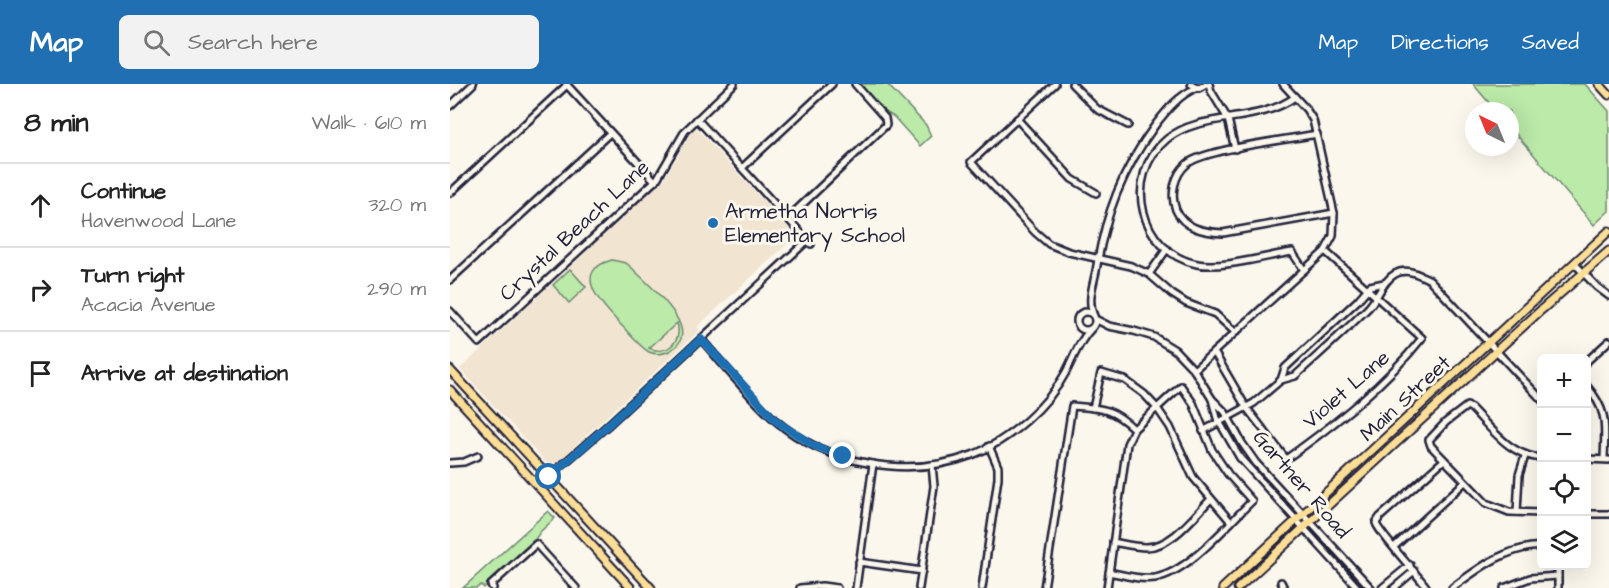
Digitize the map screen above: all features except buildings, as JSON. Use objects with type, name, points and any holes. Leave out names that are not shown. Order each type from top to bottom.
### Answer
[{"type":"main road","points":[[1599,84],[1609,95]]},
{"type":"main road","name":"Main Street","points":[[1223,588],[1609,231]]},
{"type":"main road","name":"Main Street","points":[[1238,588],[1496,351],[1609,251]]},
{"type":"main road","points":[[450,370],[651,588]]},
{"type":"main road","points":[[460,382],[450,390],[631,588]]},
{"type":"street","points":[[450,106],[473,84]]},
{"type":"street","name":"Crystal Beach Lane","points":[[450,311],[479,343],[655,181],[662,173],[683,134],[734,84]]},
{"type":"street","points":[[742,168],[832,84]]},
{"type":"street","points":[[788,218],[887,123],[882,114],[855,84]]},
{"type":"street","points":[[1055,84],[971,162],[1035,232],[1049,244],[1069,252],[1131,266],[1149,274],[1172,294],[1186,303],[1215,314],[1236,332]]},
{"type":"street","points":[[1072,84],[1098,109],[1128,125]]},
{"type":"street","points":[[1081,341],[1077,323],[1090,302],[1107,216],[1129,166],[1163,115],[1194,86],[1208,84],[1228,119],[1235,148]]},
{"type":"street","points":[[1194,370],[1325,251],[1333,236],[1334,213],[1313,120],[1283,84]]},
{"type":"street","points":[[450,193],[566,85],[655,181]]},
{"type":"street","points":[[1194,86],[1211,91]]},
{"type":"street","points":[[1295,97],[1283,106],[1267,112],[1186,127],[1168,138],[1153,153],[1144,174],[1140,194],[1144,217],[1154,238],[1182,259],[1197,264],[1213,265],[1292,252],[1304,270]]},
{"type":"street","points":[[538,486],[810,242],[697,119]]},
{"type":"street","points":[[1017,119],[1072,179],[1096,193]]},
{"type":"street","points":[[450,280],[610,133]]},
{"type":"street","points":[[1317,134],[1235,148],[1195,160],[1188,164],[1178,176],[1173,194],[1177,212],[1189,225],[1204,232],[1223,233],[1334,213]]},
{"type":"street","points":[[1149,274],[1167,249]]},
{"type":"street","points":[[1325,251],[1376,298]]},
{"type":"street","points":[[1575,264],[1597,288],[1609,296]]},
{"type":"street","points":[[1203,431],[1254,403],[1281,380],[1295,376],[1368,308],[1384,283],[1396,273],[1405,271],[1430,280],[1537,395]]},
{"type":"street","points":[[1281,380],[1285,368],[1367,290],[1374,284],[1384,283]]},
{"type":"street","name":"Violet Lane","points":[[1246,407],[1286,459],[1332,425],[1409,355],[1422,338],[1376,298]]},
{"type":"street","points":[[701,339],[776,421],[814,446],[873,464],[933,465],[968,457],[989,446],[1024,422],[1042,406],[1064,375],[1081,341],[1092,328],[1095,317],[1090,302]]},
{"type":"street","points":[[1081,314],[1089,312],[1109,326]]},
{"type":"street","points":[[1080,329],[1109,326]]},
{"type":"street","name":"Gartner Road","points":[[1109,326],[1154,338],[1175,350],[1194,370],[1212,399],[1220,406],[1256,463],[1371,588]]},
{"type":"street","points":[[1591,358],[1609,341]]},
{"type":"street","points":[[1214,352],[1246,407]]},
{"type":"street","points":[[1093,408],[1101,373],[1125,380],[1143,394],[1157,408],[1170,427],[1193,477],[1210,500],[1231,522]]},
{"type":"street","points":[[1107,588],[1109,572],[1113,542],[1127,444],[1134,429],[1181,386],[1193,403],[1212,450],[1228,474],[1252,501],[1189,561],[1171,573],[1153,578],[1109,572]]},
{"type":"street","points":[[1591,390],[1605,413],[1606,460],[1591,459]]},
{"type":"street","name":"Gartner Road","points":[[1212,399],[1219,422],[1240,458],[1358,588]]},
{"type":"street","points":[[1044,588],[1072,406],[1107,410],[1120,416],[1134,429]]},
{"type":"street","points":[[1537,457],[1525,456],[1507,445],[1467,406],[1429,440],[1431,446],[1481,499],[1492,507],[1537,513]]},
{"type":"street","points":[[982,588],[998,478],[998,467],[989,446]]},
{"type":"street","points":[[450,463],[464,462],[478,456]]},
{"type":"street","points":[[1517,512],[1519,475],[1525,456]]},
{"type":"street","points":[[1427,588],[1410,565],[1378,530],[1376,524],[1444,459]]},
{"type":"street","points":[[856,588],[873,464]]},
{"type":"street","points":[[919,588],[934,486],[933,465]]},
{"type":"street","points":[[1394,547],[1465,482]]},
{"type":"street","points":[[1113,542],[1146,547],[1159,545],[1175,534],[1210,500]]},
{"type":"street","points":[[1591,514],[1609,514]]},
{"type":"street","points":[[492,587],[536,544],[576,588]]},
{"type":"street","points":[[1452,588],[1497,557],[1537,547]]},
{"type":"street","points":[[859,561],[922,571]]},
{"type":"street","points":[[1382,588],[1410,565]]},
{"type":"street","points":[[1557,588],[1558,570]]},
{"type":"street","points":[[1394,588],[1414,571]]},
{"type":"street","points":[[1504,588],[1530,578],[1558,576]]},
{"type":"street","points":[[800,588],[822,586],[837,588]]},
{"type":"shaded area","points":[[696,128],[796,236],[697,327],[700,330],[551,468],[460,369],[664,180],[689,135]]},
{"type":"green space","points":[[859,84],[887,84],[926,125],[931,136],[920,146],[894,117],[884,111]]},
{"type":"green space","points":[[1473,84],[1585,84],[1609,111],[1609,211],[1594,225],[1519,138],[1519,102],[1488,102]]},
{"type":"green space","points":[[612,260],[626,263],[670,307],[682,331],[680,341],[671,350],[660,354],[649,352],[607,310],[594,291],[591,282],[592,273],[599,266]],"holes":[[[677,323],[678,336],[672,345],[662,350],[649,348]]]},
{"type":"green space","points":[[570,269],[586,287],[569,303],[553,285]]},
{"type":"green space","points":[[548,511],[555,518],[484,588],[481,585],[477,588],[463,588]]},
{"type":"place","name":"Armetha Norris Elementary School","points":[[713,223]]},
{"type":"route","points":[[549,477],[701,339],[776,421],[814,446],[843,456]]}]
